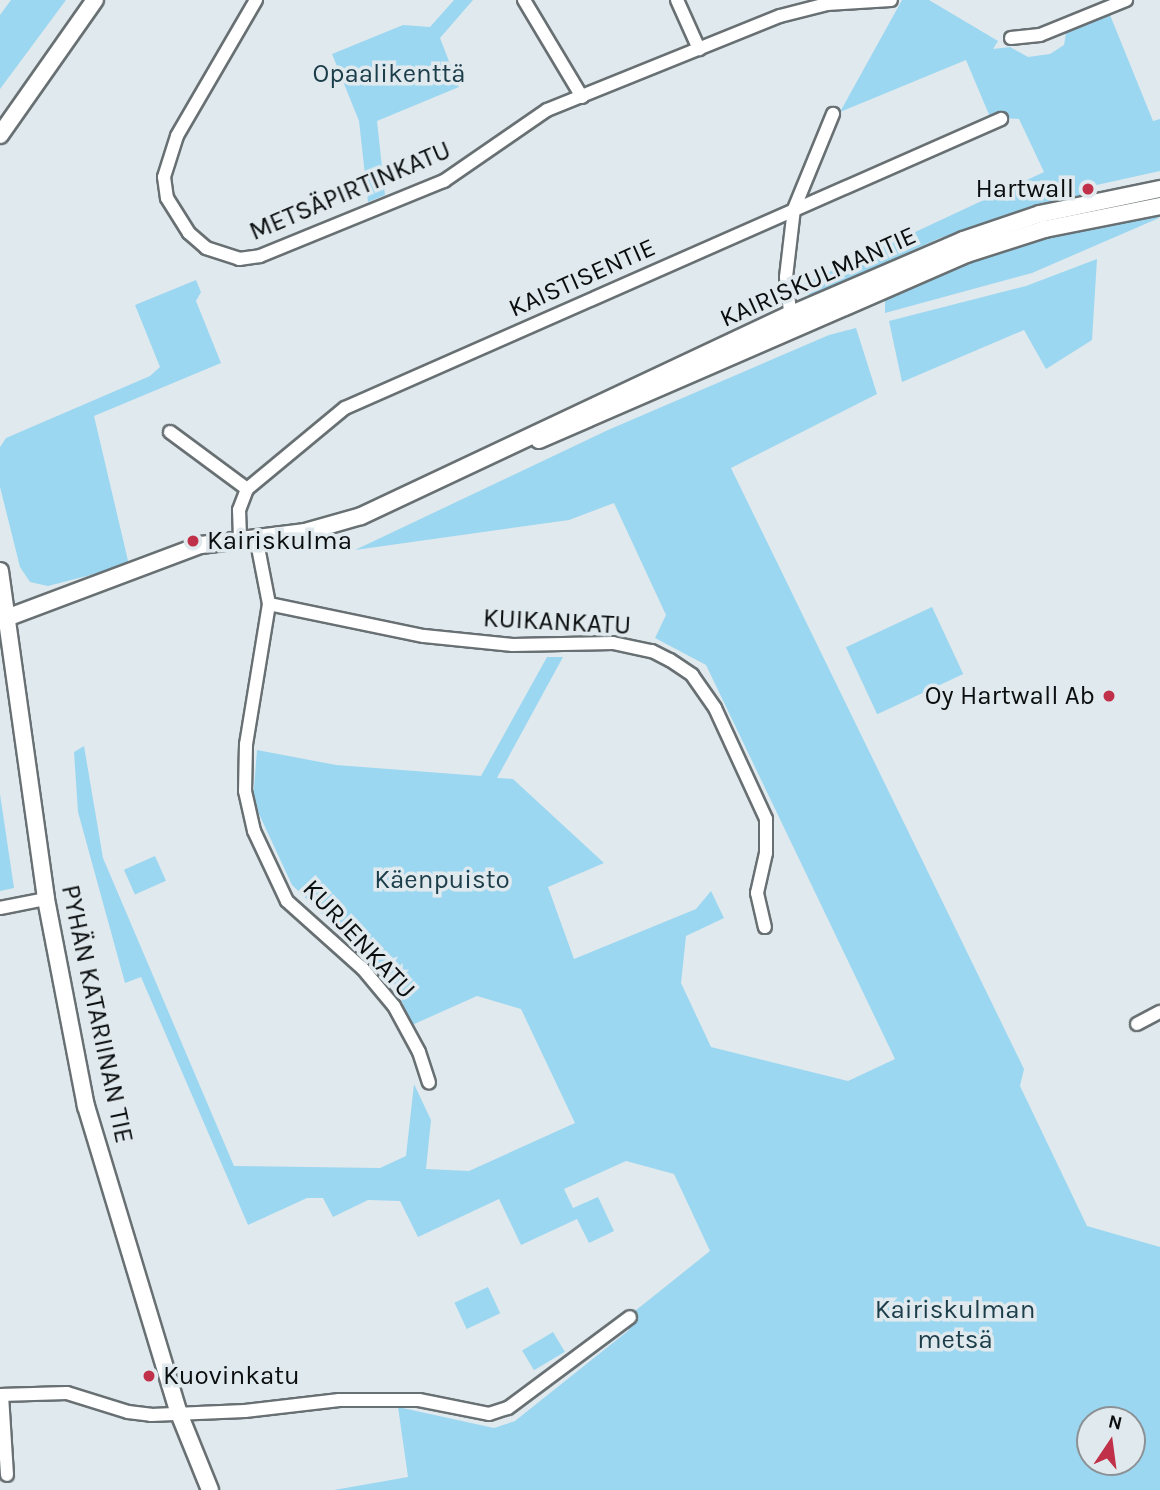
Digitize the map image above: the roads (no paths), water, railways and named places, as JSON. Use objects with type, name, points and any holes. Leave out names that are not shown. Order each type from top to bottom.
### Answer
[{"type":"street","points":[[0,135],[95,0]]},
{"type":"street","name":"METSÄPIRTINKATU","points":[[256,0],[177,136],[164,177],[167,198],[182,225],[206,248],[228,257],[260,257],[444,181],[527,121],[796,5],[890,1]]},
{"type":"street","points":[[524,0],[582,97]]},
{"type":"street","points":[[677,0],[699,49]]},
{"type":"street","points":[[1012,38],[1040,35],[1126,0]]},
{"type":"street","points":[[791,321],[786,277],[794,209],[834,114]]},
{"type":"street","name":"KAISTISENTIE","points":[[247,489],[345,408],[1000,119]]},
{"type":"street","name":"KAIRISKULMANTIE","points":[[5,618],[201,545],[248,537],[305,532],[361,516],[510,449],[609,413],[791,321],[962,240],[1040,214],[1160,190]]},
{"type":"street","name":"KAIRISKULMANTIE","points":[[791,321],[967,254],[1045,229],[1160,206]]},
{"type":"street","points":[[170,432],[247,489],[239,510],[248,537]]},
{"type":"street","name":"KURJENKATU","points":[[248,537],[269,604],[246,744],[245,791],[254,831],[287,901],[363,969],[394,1006],[415,1043],[429,1083]]},
{"type":"street","name":"PYHÄN KATARIINAN TIE","points":[[0,571],[46,899],[86,1106],[178,1411],[210,1490]]},
{"type":"street","name":"KUIKANKATU","points":[[269,604],[424,636],[513,646],[635,647],[652,651],[692,675],[715,708],[766,819],[766,853],[757,893],[765,927]]},
{"type":"street","points":[[0,908],[46,899]]},
{"type":"street","points":[[1138,1024],[1160,1012]]},
{"type":"street","points":[[7,1475],[1,1395],[67,1393],[128,1412],[245,1411],[339,1400],[419,1399],[489,1414],[508,1408],[630,1317]]},
{"type":"place","name":"Hartwall","points":[[1088,189]]},
{"type":"place","name":"Kairiskulma","points":[[193,541]]},
{"type":"place","name":"Oy Hartwall Ab","points":[[1109,696]]},
{"type":"place","name":"Kuovinkatu","points":[[149,1376]]},
{"type":"park label","name":"Opaalikenttä","points":[[389,74]]},
{"type":"park label","name":"Käenpuisto","points":[[442,880]]},
{"type":"park label","name":"Kairiskulman metsä","points":[[955,1325]]}]
